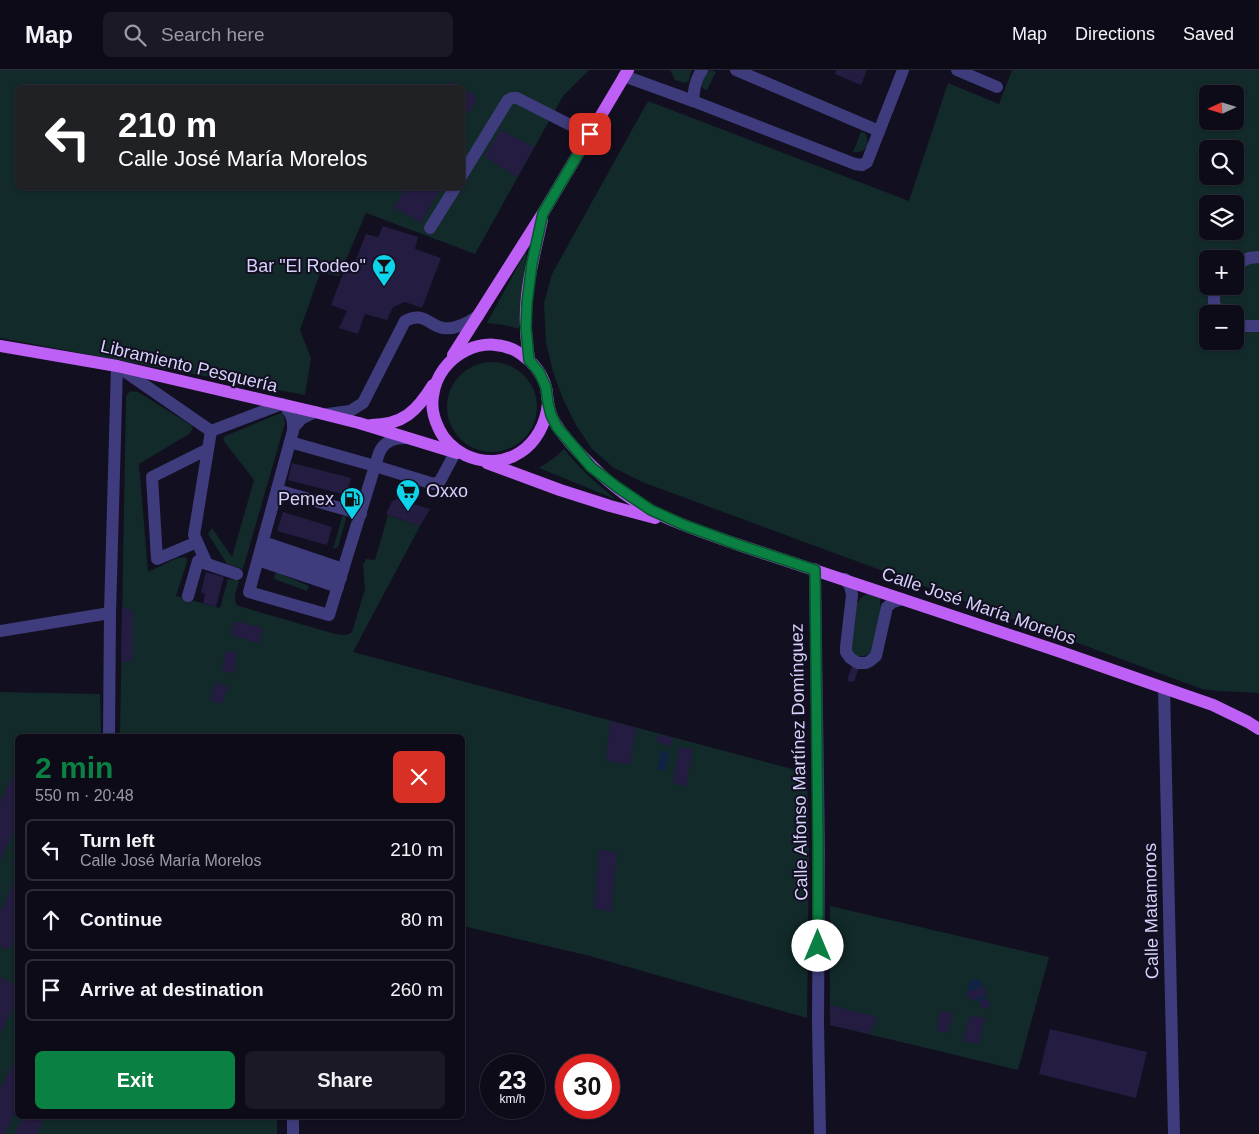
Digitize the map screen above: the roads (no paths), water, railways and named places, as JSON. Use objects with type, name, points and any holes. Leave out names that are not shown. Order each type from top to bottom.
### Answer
[{"type":"main road","points":[[364,425],[385,424],[401,419],[411,413],[424,400],[543,213],[626,73]]},
{"type":"main road","points":[[529,360],[526,328],[527,303],[532,266],[543,213]]},
{"type":"main road","points":[[548,403],[541,430],[536,438],[523,451],[497,461],[475,459],[460,452],[442,434],[433,410],[435,384],[444,368],[456,356],[476,346],[499,345],[510,348],[529,360],[539,372],[546,387],[551,415],[557,427],[591,467],[651,510],[684,525]]},
{"type":"main road","name":"Libramiento Pesquería","points":[[0,346],[117,366],[364,425]]},
{"type":"main road","points":[[364,425],[475,459],[610,506],[684,525]]},
{"type":"main road","name":"Calle José María Morelos","points":[[684,525],[1164,688],[1222,709],[1259,729]]},
{"type":"street","points":[[693,101],[697,77],[702,70]]},
{"type":"street","points":[[736,70],[879,131]]},
{"type":"street","points":[[626,73],[858,165],[867,162],[903,70]]},
{"type":"street","points":[[957,70],[997,87]]},
{"type":"street","points":[[465,170],[508,100],[512,98],[517,98],[590,134]]},
{"type":"street","points":[[430,228],[454,190]]},
{"type":"street","points":[[1244,260],[1259,257]]},
{"type":"street","points":[[291,436],[298,422],[305,416],[350,411],[363,403],[405,321],[416,317],[441,328],[446,328],[463,325],[478,316]]},
{"type":"street","points":[[1244,326],[1259,326]]},
{"type":"street","points":[[117,366],[211,431]]},
{"type":"street","points":[[110,734],[110,613],[117,366]]},
{"type":"street","points":[[211,431],[282,404],[287,409],[292,417],[291,436],[249,592],[329,615],[382,446],[389,441],[406,438]]},
{"type":"street","points":[[364,425],[376,433],[379,453]]},
{"type":"street","points":[[207,564],[194,536],[211,431]]},
{"type":"street","points":[[291,436],[375,466],[434,484],[440,481],[455,453]]},
{"type":"street","points":[[197,542],[157,559],[152,477],[208,449]]},
{"type":"street","points":[[277,490],[361,514]]},
{"type":"street","points":[[260,551],[341,578]]},
{"type":"street","points":[[260,551],[341,578]]},
{"type":"street","points":[[188,596],[198,561],[237,574]]},
{"type":"street","name":"Calle Alfonso Martínez Domínguez","points":[[815,570],[820,1134]]},
{"type":"street","points":[[845,579],[850,586],[852,595],[846,652],[850,658],[858,663],[868,662],[876,656],[887,607],[893,602],[902,599]]},
{"type":"street","points":[[0,631],[110,613]]},
{"type":"street","name":"Calle Matamoros","points":[[1164,688],[1174,1134]]},
{"type":"street","points":[[293,1119],[293,1134]]},
{"type":"water","points":[[661,751],[669,753],[665,771],[657,769]]},
{"type":"water","points":[[972,979],[979,979],[985,992],[985,1000],[976,1001],[970,996],[968,987]]},
{"type":"place","name":"Bar \"El Rodeo\"","points":[[384,287]]},
{"type":"place","name":"Oxxo","points":[[408,512]]},
{"type":"place","name":"Pemex","points":[[352,520]]}]
